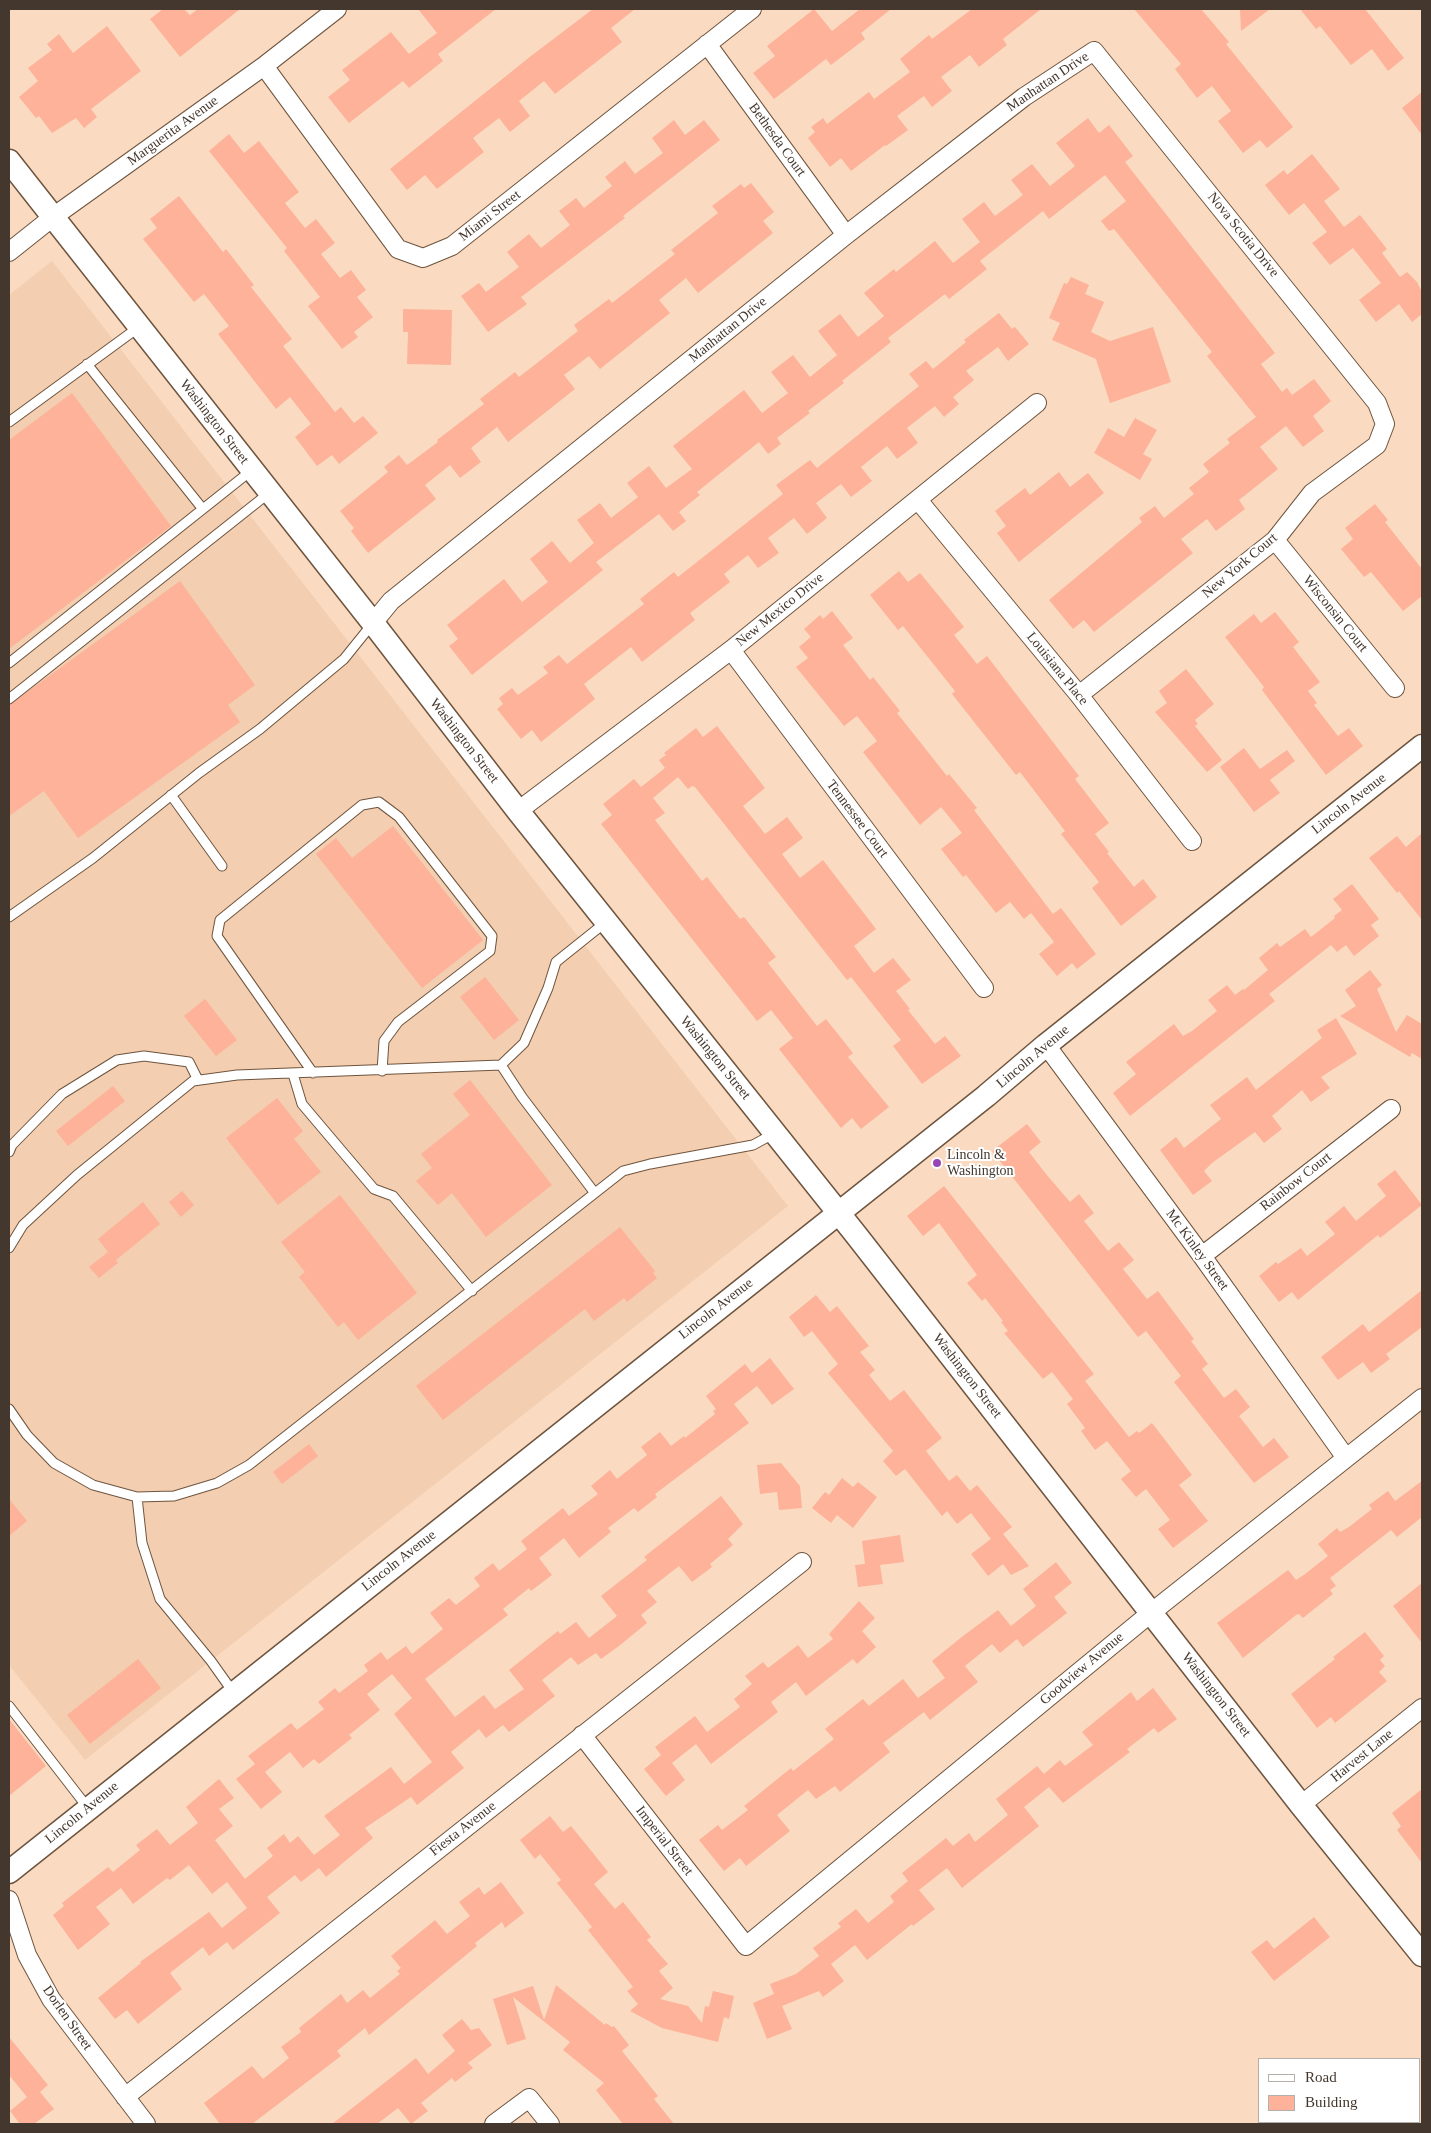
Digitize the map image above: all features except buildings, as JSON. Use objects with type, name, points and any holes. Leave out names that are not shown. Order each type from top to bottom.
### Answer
[{"type":"street","name":"Marguerita Avenue","points":[[9,252],[53,217],[264,66],[337,9]]},
{"type":"street","name":"Miami Street","points":[[264,66],[398,249],[423,258],[452,246],[752,9]]},
{"type":"street","name":"Bethesda Court","points":[[707,44],[846,235]]},
{"type":"street","name":"Manhattan Drive","points":[[373,623],[391,601],[846,235],[1024,97],[1094,51]]},
{"type":"street","name":"Nova Scotia Drive","points":[[1094,51],[1377,402],[1385,424]]},
{"type":"street","name":"Washington Street","points":[[9,161],[373,623],[518,811],[838,1212],[1301,1805],[1422,1955]]},
{"type":"street","name":"New Mexico Drive","points":[[518,811],[730,650],[1037,402]]},
{"type":"street","name":"New York Court","points":[[1079,695],[1275,540],[1312,493],[1377,445],[1385,424]]},
{"type":"street","name":"Louisiana Place","points":[[918,500],[1079,695],[1192,841]]},
{"type":"street","name":"Wisconsin Court","points":[[1275,540],[1395,688]]},
{"type":"street","name":"Tennessee Court","points":[[730,650],[984,988]]},
{"type":"street","name":"Lincoln Avenue","points":[[9,1872],[233,1692],[986,1096],[1046,1045],[1420,753]]},
{"type":"street","name":"Mc Kinley Street","points":[[1046,1045],[1202,1256],[1346,1458]]},
{"type":"street","name":"Rainbow Court","points":[[1202,1256],[1391,1109]]},
{"type":"street","name":"Goodview Avenue","points":[[746,1946],[1152,1612],[1422,1398]]},
{"type":"street","name":"Fiesta Avenue","points":[[125,2097],[802,1562]]},
{"type":"street","name":"Harvest Lane","points":[[1301,1805],[1422,1708]]},
{"type":"street","name":"Imperial Street","points":[[582,1735],[746,1946]]},
{"type":"street","name":"Dorlen Street","points":[[9,1900],[27,1955],[51,1999],[146,2124]]},
{"type":"street","points":[[494,2124],[530,2098],[550,2124]]},
{"type":"lane","points":[[9,422],[140,326]]},
{"type":"lane","points":[[87,364],[202,508]]},
{"type":"lane","points":[[9,664],[252,470]]},
{"type":"lane","points":[[9,700],[270,492]]},
{"type":"lane","points":[[9,917],[93,858],[171,795],[260,729],[344,659],[373,623]]},
{"type":"lane","points":[[171,795],[222,866]]},
{"type":"lane","points":[[314,1073],[217,936],[220,920],[362,805],[379,802],[399,817],[492,936],[490,951],[398,1022],[384,1041],[382,1071]]},
{"type":"lane","points":[[9,1245],[23,1225],[77,1175],[193,1081],[237,1075],[382,1071],[501,1064],[524,1043],[548,988],[556,962],[606,922]]},
{"type":"lane","points":[[9,1152],[12,1145],[62,1094],[117,1060],[144,1056],[189,1062],[198,1080]]},
{"type":"lane","points":[[501,1064],[522,1097],[594,1192]]},
{"type":"lane","points":[[293,1074],[302,1104],[374,1189],[393,1196],[472,1290]]},
{"type":"lane","points":[[9,1408],[26,1435],[54,1463],[93,1485],[137,1497],[174,1496],[217,1483],[248,1465],[623,1171],[650,1164],[753,1146],[775,1133]]},
{"type":"lane","points":[[137,1497],[142,1543],[160,1598],[211,1661],[233,1692]]},
{"type":"lane","points":[[9,1706],[88,1808]]},
{"type":"shaded area","points":[[52,261],[788,1206],[85,1760],[9,1665],[9,295]]},
{"type":"place","name":"Lincoln & Washington","points":[[937,1163]]}]
